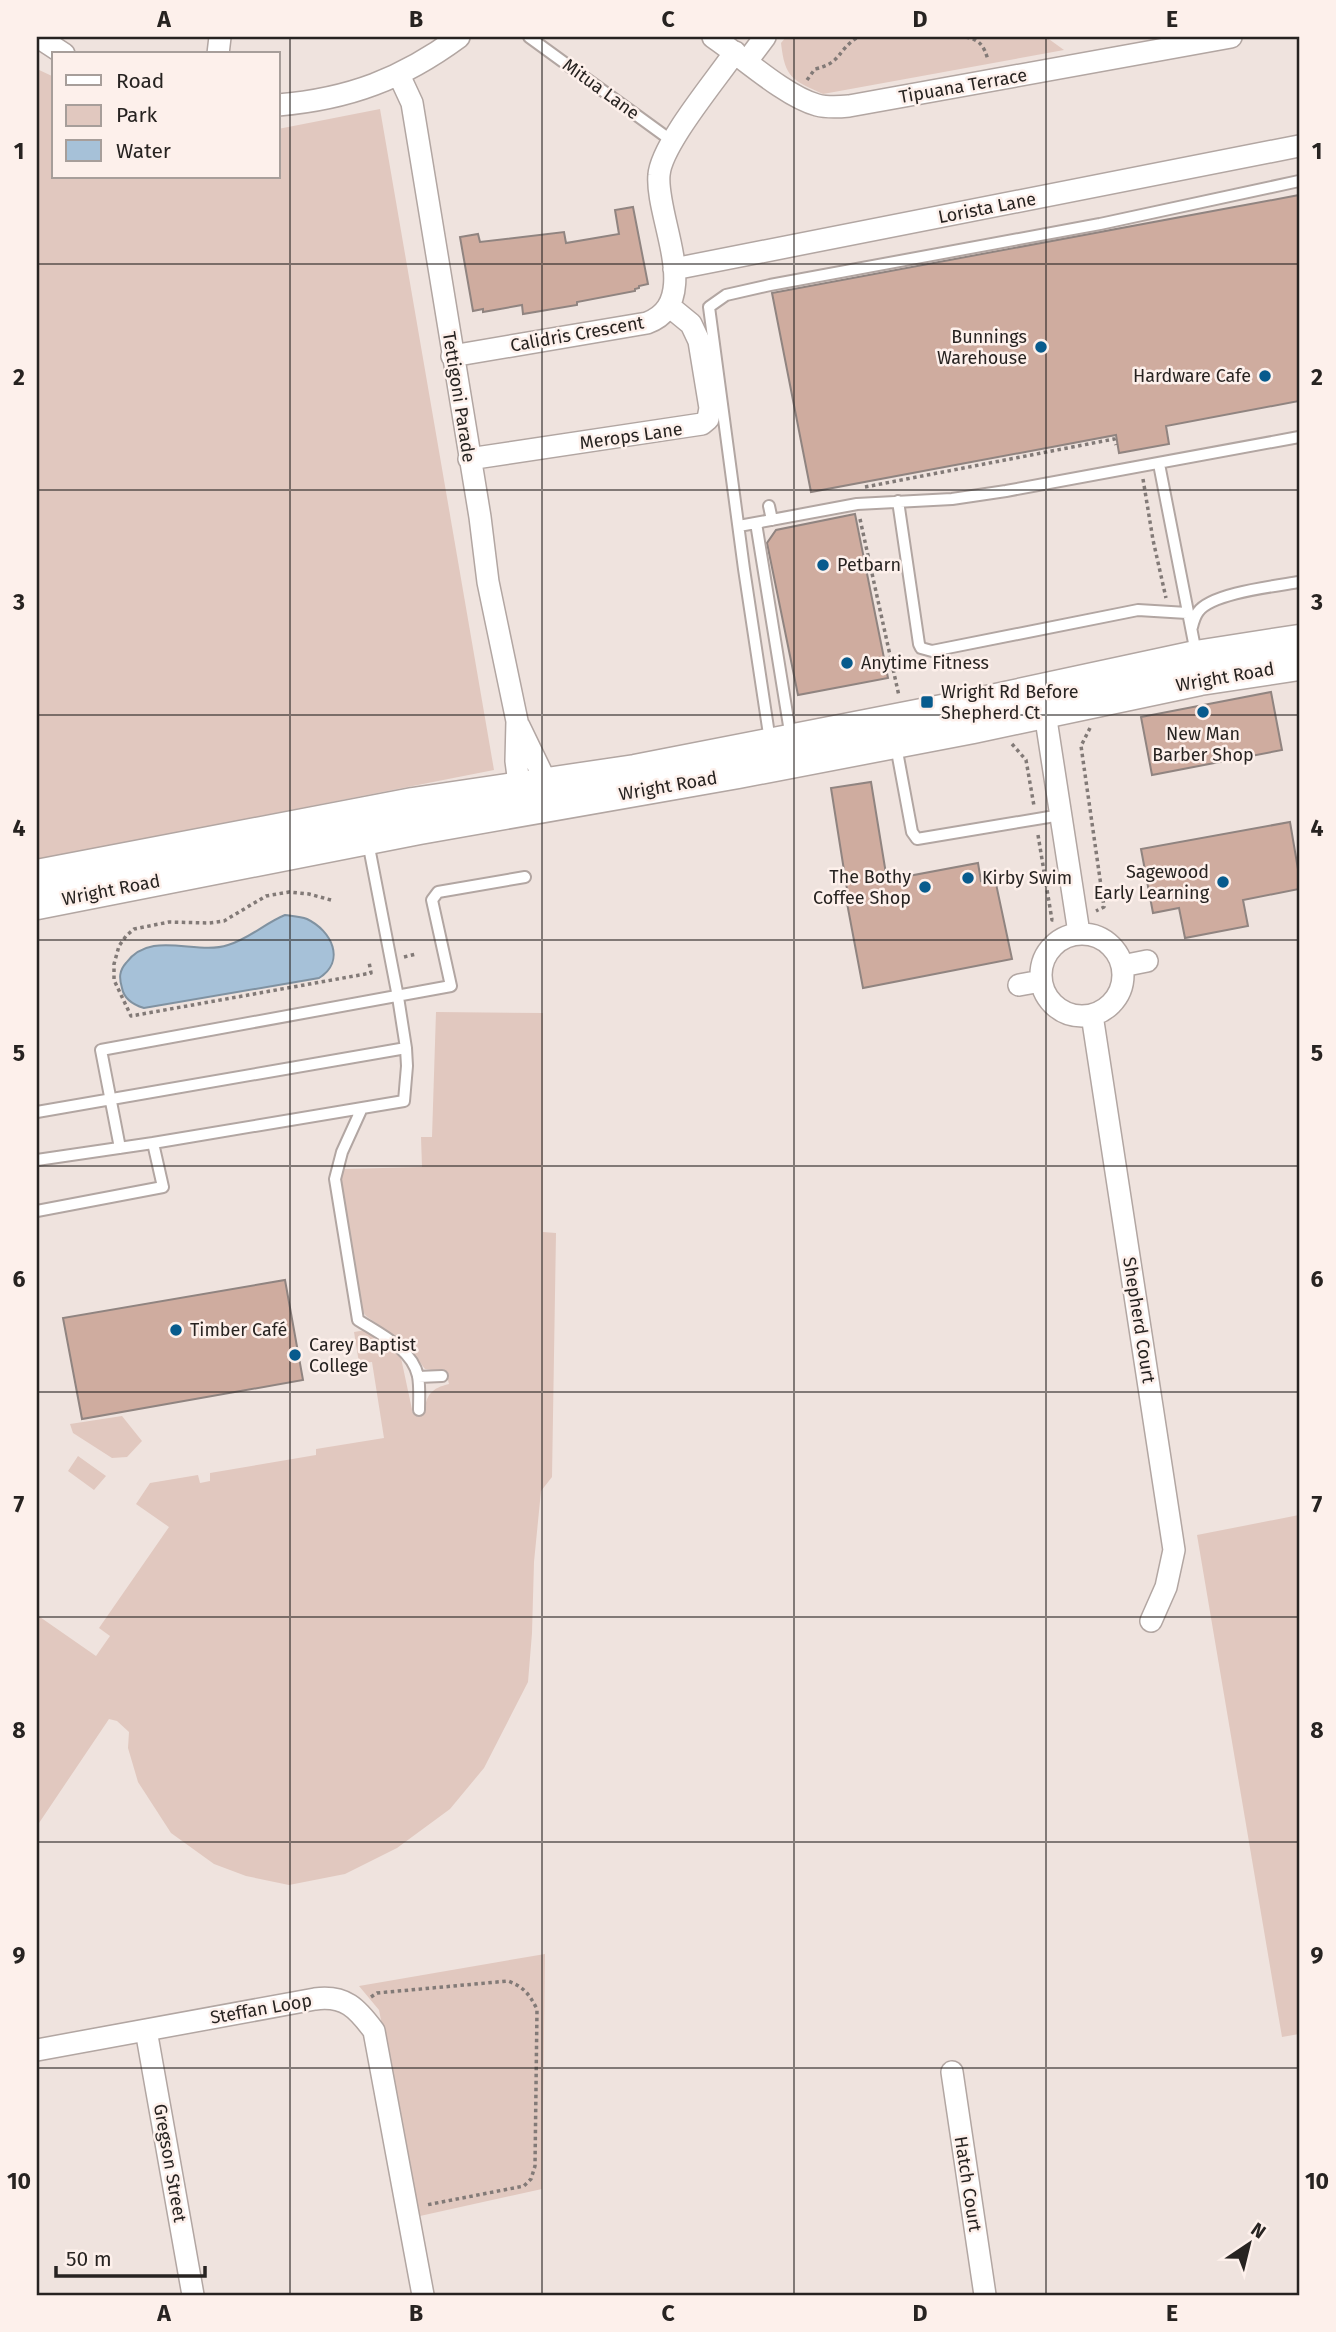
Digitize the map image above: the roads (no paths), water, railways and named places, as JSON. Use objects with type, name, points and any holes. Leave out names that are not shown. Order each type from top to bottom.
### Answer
[{"type":"street","points":[[38,37],[61,52]]},
{"type":"street","points":[[280,105],[335,98],[399,75],[459,37]]},
{"type":"street","name":"Tipuana Terrace","points":[[713,37],[798,97],[816,105],[831,107],[849,106],[1231,37]]},
{"type":"street","points":[[669,306],[676,290],[659,176],[662,159],[672,141],[741,57],[765,37]]},
{"type":"street","name":"Tettigoni Parade","points":[[399,75],[412,103],[488,582],[535,798]]},
{"type":"street","name":"Lorista Lane","points":[[674,269],[1299,146]]},
{"type":"street","name":"Calidris Crescent","points":[[452,356],[647,323],[669,306]]},
{"type":"street","name":"Merops Lane","points":[[469,459],[702,424],[708,419],[710,408],[699,341],[691,324],[669,306]]},
{"type":"street","name":"Wright Road","points":[[783,752],[895,742],[1196,656],[1299,640]]},
{"type":"street","name":"Wright Road","points":[[1196,656],[1299,665]]},
{"type":"street","points":[[1043,701],[1078,927]]},
{"type":"street","name":"Wright Road","points":[[37,904],[364,826],[413,803],[535,798],[1043,701]]},
{"type":"street","name":"Tettigoni Parade","points":[[517,721],[535,798]]},
{"type":"street","name":"Wright Road","points":[[37,875],[364,826]]},
{"type":"street","points":[[1078,927],[1105,940],[1115,949],[1124,975],[1122,989],[1115,1001],[1105,1010],[1092,1015],[1065,1013],[1045,994],[1041,981],[1045,954],[1078,927]]},
{"type":"street","points":[[1122,966],[1147,961]]},
{"type":"street","points":[[1019,985],[1041,981]]},
{"type":"street","name":"Shepherd Court","points":[[1092,1015],[1174,1550],[1166,1587],[1151,1620]]},
{"type":"street","name":"Steffan Loop","points":[[37,2050],[332,1997],[348,2004],[361,2013],[374,2031],[423,2295]]},
{"type":"street","name":"Gregson Street","points":[[146,2030],[193,2295]]},
{"type":"street","name":"Hatch Court","points":[[952,2072],[985,2295]]},
{"type":"lane","name":"Mitua Lane","points":[[529,37],[672,141]]},
{"type":"lane","points":[[783,752],[739,526],[709,307],[726,295],[1100,224],[1299,181]]},
{"type":"lane","points":[[739,526],[857,504],[952,499],[1006,491],[1299,437]]},
{"type":"lane","points":[[1159,464],[1196,656]]},
{"type":"lane","points":[[898,501],[921,648],[932,650],[1138,610],[1188,612]]},
{"type":"lane","points":[[769,506],[772,520]]},
{"type":"lane","points":[[756,523],[783,752]]},
{"type":"lane","points":[[1196,656],[1198,611],[1228,595],[1299,582]]},
{"type":"lane","points":[[895,742],[912,832],[917,839],[1061,815]]},
{"type":"lane","points":[[37,1160],[404,1101],[407,1066],[398,996],[364,826]]},
{"type":"lane","points":[[120,1148],[101,1050],[451,986],[432,900],[438,892],[525,877]]},
{"type":"lane","points":[[37,1112],[405,1048]]},
{"type":"lane","points":[[362,1108],[342,1153],[335,1179],[358,1320],[401,1348],[413,1364],[418,1377],[419,1410]]},
{"type":"lane","points":[[37,1211],[163,1187],[153,1143]]},
{"type":"lane","points":[[418,1377],[442,1376]]},
{"type":"water","points":[[285,915],[307,919],[329,938],[334,955],[332,963],[319,978],[144,1008],[130,1001],[123,992],[120,981],[126,963],[136,953],[148,947],[174,945],[215,948],[228,945]]},
{"type":"place","name":"Bunnings Warehouse","points":[[1041,347]]},
{"type":"place","name":"Hardware Cafe","points":[[1265,376]]},
{"type":"place","name":"Petbarn","points":[[823,565]]},
{"type":"place","name":"Anytime Fitness","points":[[847,663]]},
{"type":"place","name":"Wright Rd Before Shepherd Ct","points":[[927,702]]},
{"type":"place","name":"New Man Barber Shop","points":[[1203,712]]},
{"type":"place","name":"Kirby Swim","points":[[968,878]]},
{"type":"place","name":"Sagewood Early Learning","points":[[1223,882]]},
{"type":"place","name":"The Bothy Coffee Shop","points":[[925,887]]},
{"type":"place","name":"Timber Café","points":[[176,1330]]},
{"type":"place","name":"Carey Baptist College","points":[[295,1355]]}]
